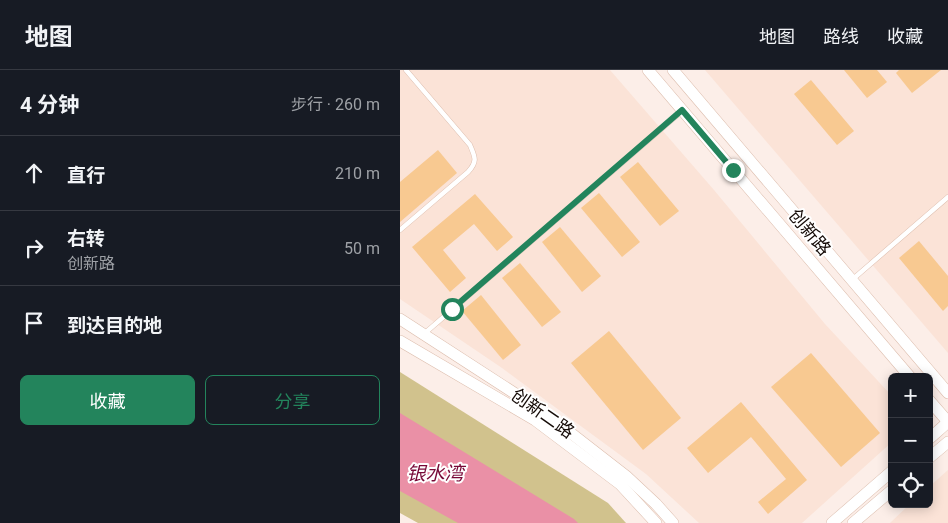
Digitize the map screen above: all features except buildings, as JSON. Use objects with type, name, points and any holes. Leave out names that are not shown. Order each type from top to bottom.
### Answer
[{"type":"main road","name":"创新路","points":[[648,70],[907,373]]},
{"type":"main road","name":"创新路","points":[[673,70],[948,393]]},
{"type":"main road","name":"创新二路","points":[[400,319],[545,412],[626,476],[673,523]]},
{"type":"main road","name":"创新二路","points":[[400,341],[535,420],[620,484],[656,523]]},
{"type":"main road","points":[[933,405],[948,422],[933,435]]},
{"type":"main road","points":[[933,455],[948,442]]},
{"type":"main road","points":[[832,523],[888,474]]},
{"type":"main road","points":[[853,523],[888,493]]},
{"type":"lane","points":[[400,230],[468,172],[473,167],[475,161],[470,145],[406,70]]},
{"type":"lane","points":[[424,334],[682,110]]},
{"type":"lane","points":[[852,280],[948,198]]},
{"type":"shaded area","points":[[400,70],[610,70],[714,190],[825,324],[888,392],[888,446],[802,523],[699,523],[646,474],[502,368],[400,299]]},
{"type":"shaded area","points":[[705,70],[948,70],[948,353]]},
{"type":"shaded area","points":[[400,372],[608,503],[626,523],[418,523],[400,513]]},
{"type":"shaded area","points":[[948,470],[948,523],[890,523],[906,508],[933,508],[933,483]]},
{"type":"water","name":"银水湾","points":[[400,413],[578,523],[458,523],[400,491]]},
{"type":"route","points":[[452,309],[682,110],[733,170]]}]
